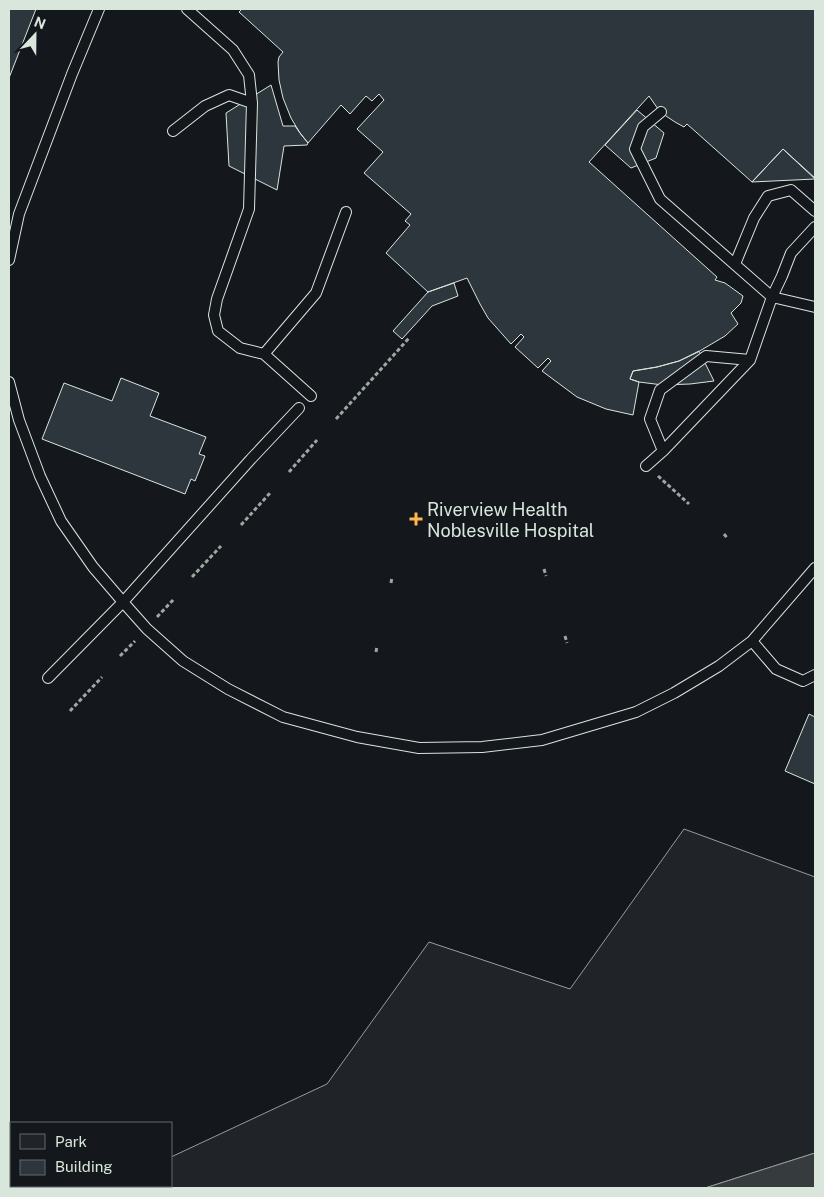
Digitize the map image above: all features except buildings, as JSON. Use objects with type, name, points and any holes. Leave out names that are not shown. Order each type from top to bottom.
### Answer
[{"type":"lane","points":[[9,260],[18,214],[99,9]]},
{"type":"lane","points":[[187,9],[233,50],[249,74],[252,103],[249,209],[217,299],[214,315],[218,331],[240,348],[264,354],[311,396]]},
{"type":"lane","points":[[173,131],[205,106],[230,94],[252,103]]},
{"type":"lane","points":[[661,112],[642,126],[635,148],[660,199],[772,297],[815,308]]},
{"type":"lane","points":[[735,264],[754,218],[768,196],[790,190],[815,211]]},
{"type":"lane","points":[[264,354],[316,293],[346,212]]},
{"type":"lane","points":[[646,466],[663,451],[750,360],[772,297],[791,253],[815,227]]},
{"type":"lane","points":[[663,451],[650,419],[660,390],[706,356],[750,360]]},
{"type":"lane","points":[[9,382],[19,420],[40,476],[62,521],[94,567],[147,629],[182,661],[228,689],[283,717],[357,737],[419,748],[482,747],[542,740],[636,712],[674,693],[719,666],[752,641],[815,568]]},
{"type":"lane","points":[[48,678],[123,602],[299,408]]},
{"type":"lane","points":[[752,641],[776,669],[803,681],[815,675]]},
{"type":"path","points":[[336,419],[410,337]]},
{"type":"path","points":[[289,472],[317,440]]},
{"type":"path","points":[[658,476],[689,504]]},
{"type":"path","points":[[241,525],[270,493]]},
{"type":"path","points":[[724,534],[728,538]]},
{"type":"path","points":[[192,578],[222,546]]},
{"type":"path","points":[[544,569],[546,576]]},
{"type":"path","points":[[391,584],[392,577]]},
{"type":"path","points":[[157,617],[174,599]]},
{"type":"path","points":[[565,636],[567,643]]},
{"type":"path","points":[[120,656],[139,637]]},
{"type":"path","points":[[376,652],[377,646]]},
{"type":"path","points":[[70,711],[102,677]]},
{"type":"green space","points":[[684,829],[815,877],[815,1153],[705,1188],[104,1188],[172,1187],[172,1157],[327,1084],[429,942],[570,989]]},
{"type":"shaded area","points":[[815,1153],[815,1188],[705,1188]]},
{"type":"place","name":"Riverview Health Noblesville Hospital","points":[[416,519]]}]
